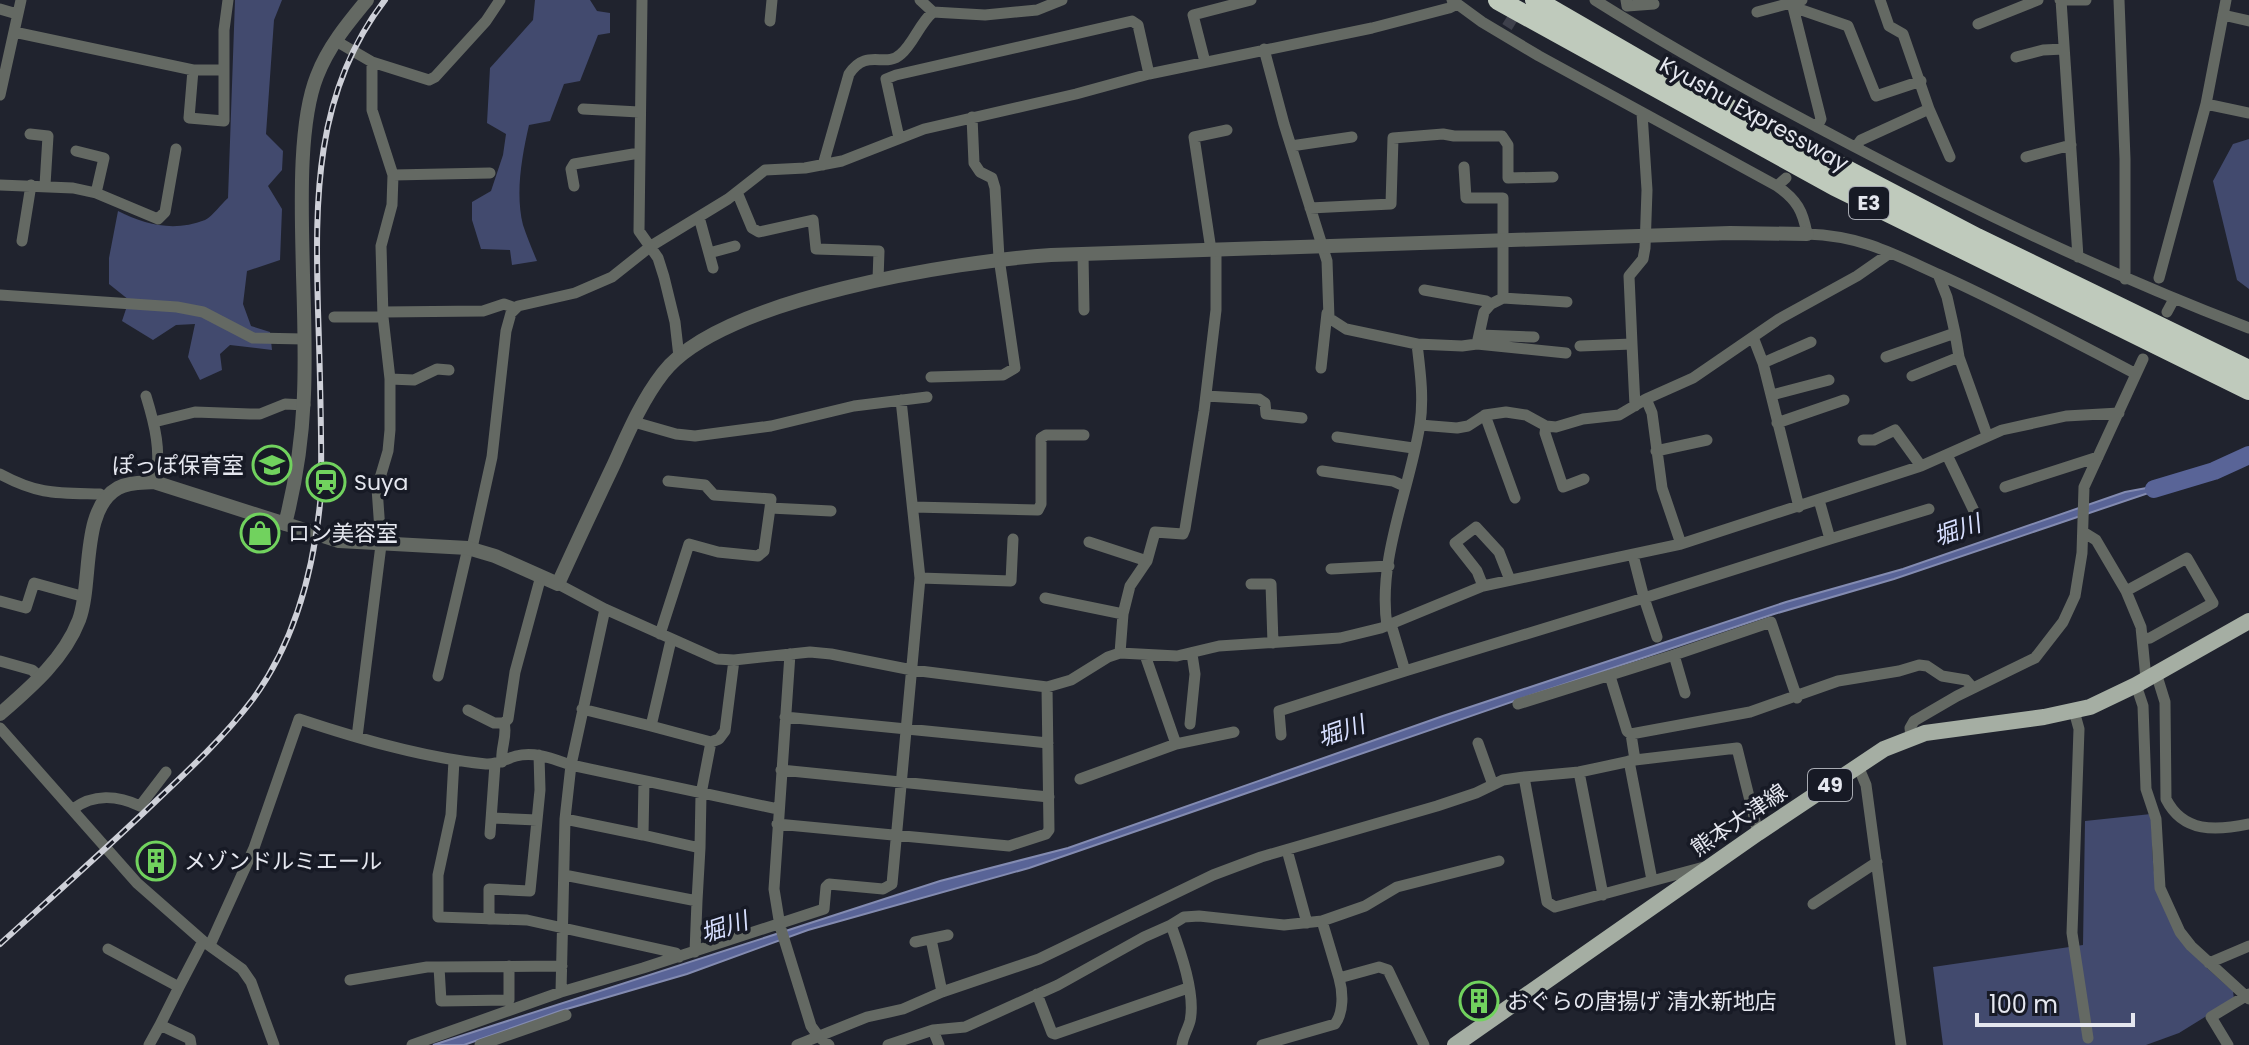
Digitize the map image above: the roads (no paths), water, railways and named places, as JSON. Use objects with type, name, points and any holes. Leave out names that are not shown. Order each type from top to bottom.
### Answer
[{"type":"highway","name":"Kyushu Expressway","points":[[1498,0],[1835,186],[2249,390]]},
{"type":"highway","name":"Kyushu Expressway","points":[[1535,0],[1661,73],[1965,231],[2249,370]]},
{"type":"main road","name":"熊本大津線","points":[[1455,1045],[1758,833],[1884,749],[1911,737],[2074,711],[2094,705],[2249,621]]},
{"type":"street","points":[[0,95],[21,0]]},
{"type":"street","points":[[193,70],[189,118],[224,121],[224,30],[228,0]]},
{"type":"street","points":[[285,524],[298,477],[305,405],[301,213],[309,101],[316,77],[336,41],[367,0]]},
{"type":"street","points":[[336,41],[372,62],[429,80],[486,21],[500,0]]},
{"type":"street","points":[[642,0],[639,231],[651,246],[669,292],[679,357]]},
{"type":"street","points":[[770,21],[772,0]]},
{"type":"street","points":[[920,0],[933,12],[985,15],[1037,10],[1062,0]]},
{"type":"street","points":[[1205,62],[1193,15],[1251,0]]},
{"type":"street","points":[[1595,0],[1626,9],[1747,91],[1926,185],[2125,279],[2249,328]]},
{"type":"street","points":[[1880,0],[1889,26],[1903,34],[1929,109],[1950,157]]},
{"type":"street","points":[[1978,24],[2038,0]]},
{"type":"street","points":[[2078,257],[2060,0],[2086,0]]},
{"type":"street","points":[[2119,0],[2125,159],[2125,279]]},
{"type":"street","points":[[2159,278],[2206,104],[2226,0]]},
{"type":"street","points":[[334,317],[483,311],[504,304],[515,308],[593,287],[737,192],[765,170],[823,165],[860,156],[899,138],[972,117],[1050,101],[1149,74],[1372,28],[1449,8],[1455,2],[1642,113],[1782,182],[1805,219],[1807,234]]},
{"type":"street","points":[[1757,12],[1794,2],[1848,26],[1876,96],[1921,81]]},
{"type":"street","points":[[1794,2],[1821,119],[1808,137]]},
{"type":"street","points":[[1626,9],[1654,4]]},
{"type":"street","points":[[0,9],[17,14]]},
{"type":"street","points":[[823,165],[849,74],[855,66],[868,59],[891,59],[902,54],[923,20],[933,12]]},
{"type":"street","points":[[2223,15],[2249,21]]},
{"type":"street","points":[[899,138],[886,79],[896,75],[1132,21],[1138,25],[1149,74]]},
{"type":"street","points":[[14,32],[193,70],[224,70]]},
{"type":"street","points":[[1264,49],[1329,274],[1321,368]]},
{"type":"street","points":[[2016,57],[2043,50],[2064,49]]},
{"type":"street","points":[[357,737],[381,545],[376,500],[388,451],[390,379],[383,314],[381,246],[392,205],[393,175],[372,110],[372,62]]},
{"type":"street","points":[[2206,104],[2249,113]]},
{"type":"street","points":[[583,109],[639,112]]},
{"type":"street","points":[[1856,147],[1861,140],[1929,109]]},
{"type":"street","points":[[1642,113],[1647,190],[1646,237],[1643,259],[1629,276],[1632,344],[1641,402],[1652,413],[1665,499],[1681,544]]},
{"type":"street","points":[[931,377],[1003,375],[1015,368],[999,258],[995,188],[992,178],[980,172],[974,163],[972,117]]},
{"type":"street","points":[[1120,653],[1123,614],[1130,586],[1147,561],[1155,532],[1179,535],[1185,532],[1216,310],[1213,250],[1194,137],[1227,130]]},
{"type":"street","points":[[30,134],[48,136],[45,185]]},
{"type":"street","points":[[1310,208],[1391,204],[1393,138],[1443,134],[1502,136],[1508,145],[1508,178],[1553,177]]},
{"type":"street","points":[[1291,146],[1352,137]]},
{"type":"street","points":[[2026,157],[2071,145]]},
{"type":"street","points":[[0,185],[45,185],[96,193],[158,219],[165,212],[176,149]]},
{"type":"street","points":[[76,151],[104,158],[96,193]]},
{"type":"street","points":[[574,186],[571,169],[574,164],[639,153]]},
{"type":"street","points":[[1464,167],[1466,198],[1503,198],[1503,298]]},
{"type":"street","points":[[393,175],[490,173]]},
{"type":"street","points":[[22,241],[31,185]]},
{"type":"street","points":[[737,192],[752,228],[759,232],[813,220],[816,249],[879,251],[878,280]]},
{"type":"street","points":[[699,217],[713,268]]},
{"type":"street","points":[[558,584],[634,422],[664,372],[704,337],[730,325],[878,280],[999,258],[1646,237],[1807,234],[1854,238],[2001,303],[2136,374]]},
{"type":"street","points":[[709,253],[735,246]]},
{"type":"street","points":[[1420,425],[1457,428],[1468,426],[1485,415],[1515,413],[1556,427],[1581,420],[1615,417],[1693,378],[1779,319],[1857,276],[1890,253]]},
{"type":"street","points":[[1083,254],[1084,310]]},
{"type":"street","points":[[1938,274],[1947,297],[1959,357],[1987,435]]},
{"type":"street","points":[[1424,290],[1491,304]]},
{"type":"street","points":[[0,295],[177,307],[203,312],[253,338],[304,339]]},
{"type":"street","points":[[1478,339],[1484,312],[1503,298],[1567,302]]},
{"type":"street","points":[[2167,312],[2174,299]]},
{"type":"street","points":[[438,676],[492,457],[506,331],[515,308]]},
{"type":"street","points":[[1327,312],[1333,322],[1346,329],[1417,344],[1534,337]]},
{"type":"street","points":[[1886,357],[1955,333]]},
{"type":"street","points":[[1753,337],[1772,395],[1799,507]]},
{"type":"street","points":[[1478,339],[1566,353]]},
{"type":"street","points":[[1763,363],[1811,342]]},
{"type":"street","points":[[1405,671],[1385,613],[1389,566],[1404,486],[1420,425],[1422,390],[1417,344]]},
{"type":"street","points":[[1580,346],[1632,344]]},
{"type":"street","points":[[1912,376],[1959,357]]},
{"type":"street","points":[[1911,737],[1910,728],[1914,721],[2035,658],[2051,640],[2075,596],[2083,532],[2084,487],[2143,359]]},
{"type":"street","points":[[390,379],[414,380],[437,369],[449,370]]},
{"type":"street","points":[[1772,395],[1829,380]]},
{"type":"street","points":[[146,396],[154,422],[157,474],[154,482]]},
{"type":"street","points":[[1206,396],[1259,399],[1265,403],[1266,414],[1302,418]]},
{"type":"street","points":[[634,422],[695,436],[771,426],[854,406],[927,397]]},
{"type":"street","points":[[412,1045],[561,992],[824,909],[829,884],[883,889],[892,884],[920,578],[901,400]]},
{"type":"street","points":[[1777,423],[1844,400]]},
{"type":"street","points":[[154,422],[195,412],[260,414],[285,404],[305,405]]},
{"type":"street","points":[[0,714],[40,677],[66,646],[78,622],[85,597],[96,514],[106,498],[117,488],[130,483],[154,482],[339,541],[470,548],[541,576],[605,609],[717,659],[810,652],[851,656],[912,670],[1047,687],[1071,680],[1120,653],[1192,654],[1219,646],[1340,638],[1389,625],[1483,586],[1681,544],[1921,466],[1987,435],[2034,421],[2119,413]]},
{"type":"street","points":[[1485,415],[1515,498]]},
{"type":"street","points":[[1546,426],[1545,433],[1563,487],[1584,479]]},
{"type":"street","points":[[1863,440],[1874,440],[1895,430],[1921,466]]},
{"type":"street","points":[[913,507],[1038,510],[1041,504],[1041,438],[1046,435],[1084,435]]},
{"type":"street","points":[[1337,437],[1413,448]]},
{"type":"street","points":[[1656,451],[1707,440]]},
{"type":"street","points":[[1947,455],[1975,513]]},
{"type":"street","points":[[2005,487],[2098,457]]},
{"type":"street","points":[[1322,471],[1393,481],[1404,486]]},
{"type":"street","points":[[0,474],[39,491],[100,494],[106,498]]},
{"type":"street","points":[[651,726],[665,637],[689,544],[718,552],[758,556],[764,551],[771,499],[714,495],[705,485],[668,481]]},
{"type":"street","points":[[1819,500],[1830,539]]},
{"type":"street","points":[[770,508],[831,511]]},
{"type":"street","points":[[1281,735],[1279,711],[1929,509]]},
{"type":"street","points":[[1483,586],[1474,566],[1455,543],[1476,527],[1499,552],[1510,580]]},
{"type":"street","points":[[2083,532],[2096,540],[2126,591],[2141,627],[2146,679],[2143,706],[2146,789],[2156,819],[2160,888],[2180,932],[2209,963],[2248,996],[2211,1017],[2228,1045]]},
{"type":"street","points":[[920,578],[1011,581],[1013,539]]},
{"type":"street","points":[[1089,542],[1147,561]]},
{"type":"street","points":[[1633,555],[1657,637]]},
{"type":"street","points":[[2126,591],[2187,558],[2213,603],[2143,639]]},
{"type":"street","points":[[1331,569],[1389,566]]},
{"type":"street","points":[[468,710],[494,723],[504,723],[508,719],[515,672],[541,576]]},
{"type":"street","points":[[0,601],[26,608],[34,583],[85,597]]},
{"type":"street","points":[[1251,584],[1271,584],[1273,643]]},
{"type":"street","points":[[1045,598],[1123,614]]},
{"type":"street","points":[[561,992],[565,819],[571,765],[605,609]]},
{"type":"street","points":[[1518,704],[1771,622],[1797,698]]},
{"type":"street","points":[[790,654],[774,889],[780,924],[811,1026],[824,1041]]},
{"type":"street","points":[[1190,724],[1195,674],[1192,654]]},
{"type":"street","points":[[1145,655],[1176,744]]},
{"type":"street","points":[[1674,655],[1685,693]]},
{"type":"street","points":[[582,709],[711,742],[719,739],[725,731],[734,660]]},
{"type":"street","points":[[0,661],[32,670],[40,677]]},
{"type":"street","points":[[1631,734],[1750,712],[1797,698],[1838,681],[1919,665],[1927,666],[1942,676],[1966,680],[1973,688]]},
{"type":"street","points":[[1610,676],[1627,731],[1631,734],[1632,761],[1652,880]]},
{"type":"street","points":[[2146,679],[2165,702],[2166,799],[2170,809],[2195,827],[2228,829],[2249,824]]},
{"type":"street","points":[[777,824],[1009,846],[1046,834],[1049,830],[1047,687]]},
{"type":"street","points":[[2074,711],[2079,729],[2072,933],[2088,1038]]},
{"type":"street","points":[[785,717],[1048,743]]},
{"type":"street","points":[[149,1045],[179,987],[207,943],[254,848],[299,719],[357,737],[454,760],[498,763],[515,756],[539,755],[571,765],[778,809]]},
{"type":"street","points":[[490,834],[498,763],[506,727],[504,723]]},
{"type":"street","points":[[0,728],[137,883],[242,969],[251,982],[274,1045]]},
{"type":"street","points":[[1080,779],[1176,744],[1234,732]]},
{"type":"street","points":[[695,952],[701,794],[711,742]]},
{"type":"street","points":[[1478,743],[1493,785]]},
{"type":"street","points":[[797,1045],[824,1041],[867,1017],[903,1009],[942,992],[1039,959],[1213,875],[1437,806],[1503,780],[1737,748],[1758,833]]},
{"type":"street","points":[[489,919],[489,889],[530,891],[540,790],[539,755]]},
{"type":"street","points":[[454,760],[451,815],[438,875],[438,917],[527,920],[676,953],[679,957]]},
{"type":"street","points":[[1858,766],[1866,785],[1901,1045]]},
{"type":"street","points":[[781,770],[1049,797]]},
{"type":"street","points":[[73,809],[86,799],[114,798],[140,806],[166,772]]},
{"type":"street","points":[[1579,772],[1603,895]]},
{"type":"street","points":[[1524,777],[1547,902],[1555,907],[1712,865]]},
{"type":"street","points":[[643,835],[644,781]]},
{"type":"street","points":[[492,818],[537,820]]},
{"type":"street","points":[[565,819],[700,848]]},
{"type":"street","points":[[1287,850],[1307,923]]},
{"type":"street","points":[[888,1045],[933,1030],[965,1027],[1037,994],[1184,917],[1284,925],[1322,921],[1365,906],[1414,881],[1499,861]]},
{"type":"street","points":[[1813,904],[1877,862]]},
{"type":"street","points":[[564,875],[697,901]]},
{"type":"street","points":[[1262,1045],[1338,1020],[1342,992],[1322,921]]},
{"type":"street","points":[[1171,925],[1188,988],[1190,1023],[1183,1035],[1182,1045]]},
{"type":"street","points":[[915,942],[948,935]]},
{"type":"street","points":[[931,939],[942,992]]},
{"type":"street","points":[[2209,963],[2249,946]]},
{"type":"street","points":[[108,949],[179,987]]},
{"type":"street","points":[[439,967],[441,1001],[454,1001],[509,1000],[509,966]]},
{"type":"street","points":[[350,980],[427,967],[562,966]]},
{"type":"street","points":[[1339,978],[1384,967],[1388,970],[1424,1045]]},
{"type":"street","points":[[1037,994],[1055,1034],[1188,988]]},
{"type":"street","points":[[480,1045],[566,1015]]},
{"type":"street","points":[[160,1025],[190,1039],[191,1045]]},
{"type":"street","points":[[933,1030],[939,1045]]},
{"type":"waterway","name":"堀川","points":[[2154,489],[2214,471],[2249,455]]},
{"type":"tunnel","points":[[1507,27],[1524,0]]},
{"type":"railway","points":[[0,944],[219,739],[268,676],[292,627],[314,547],[321,493],[317,228],[324,148],[344,72],[362,35],[385,0]]},
{"type":"place","name":"ぽっぽ保育室","points":[[272,465]]},
{"type":"place","name":"Suya","points":[[326,482]]},
{"type":"place","name":"ロン美容室","points":[[260,533]]},
{"type":"place","name":"メゾンドルミエール","points":[[156,861]]},
{"type":"place","name":"おぐらの唐揚げ 清水新地店","points":[[1479,1001]]}]
